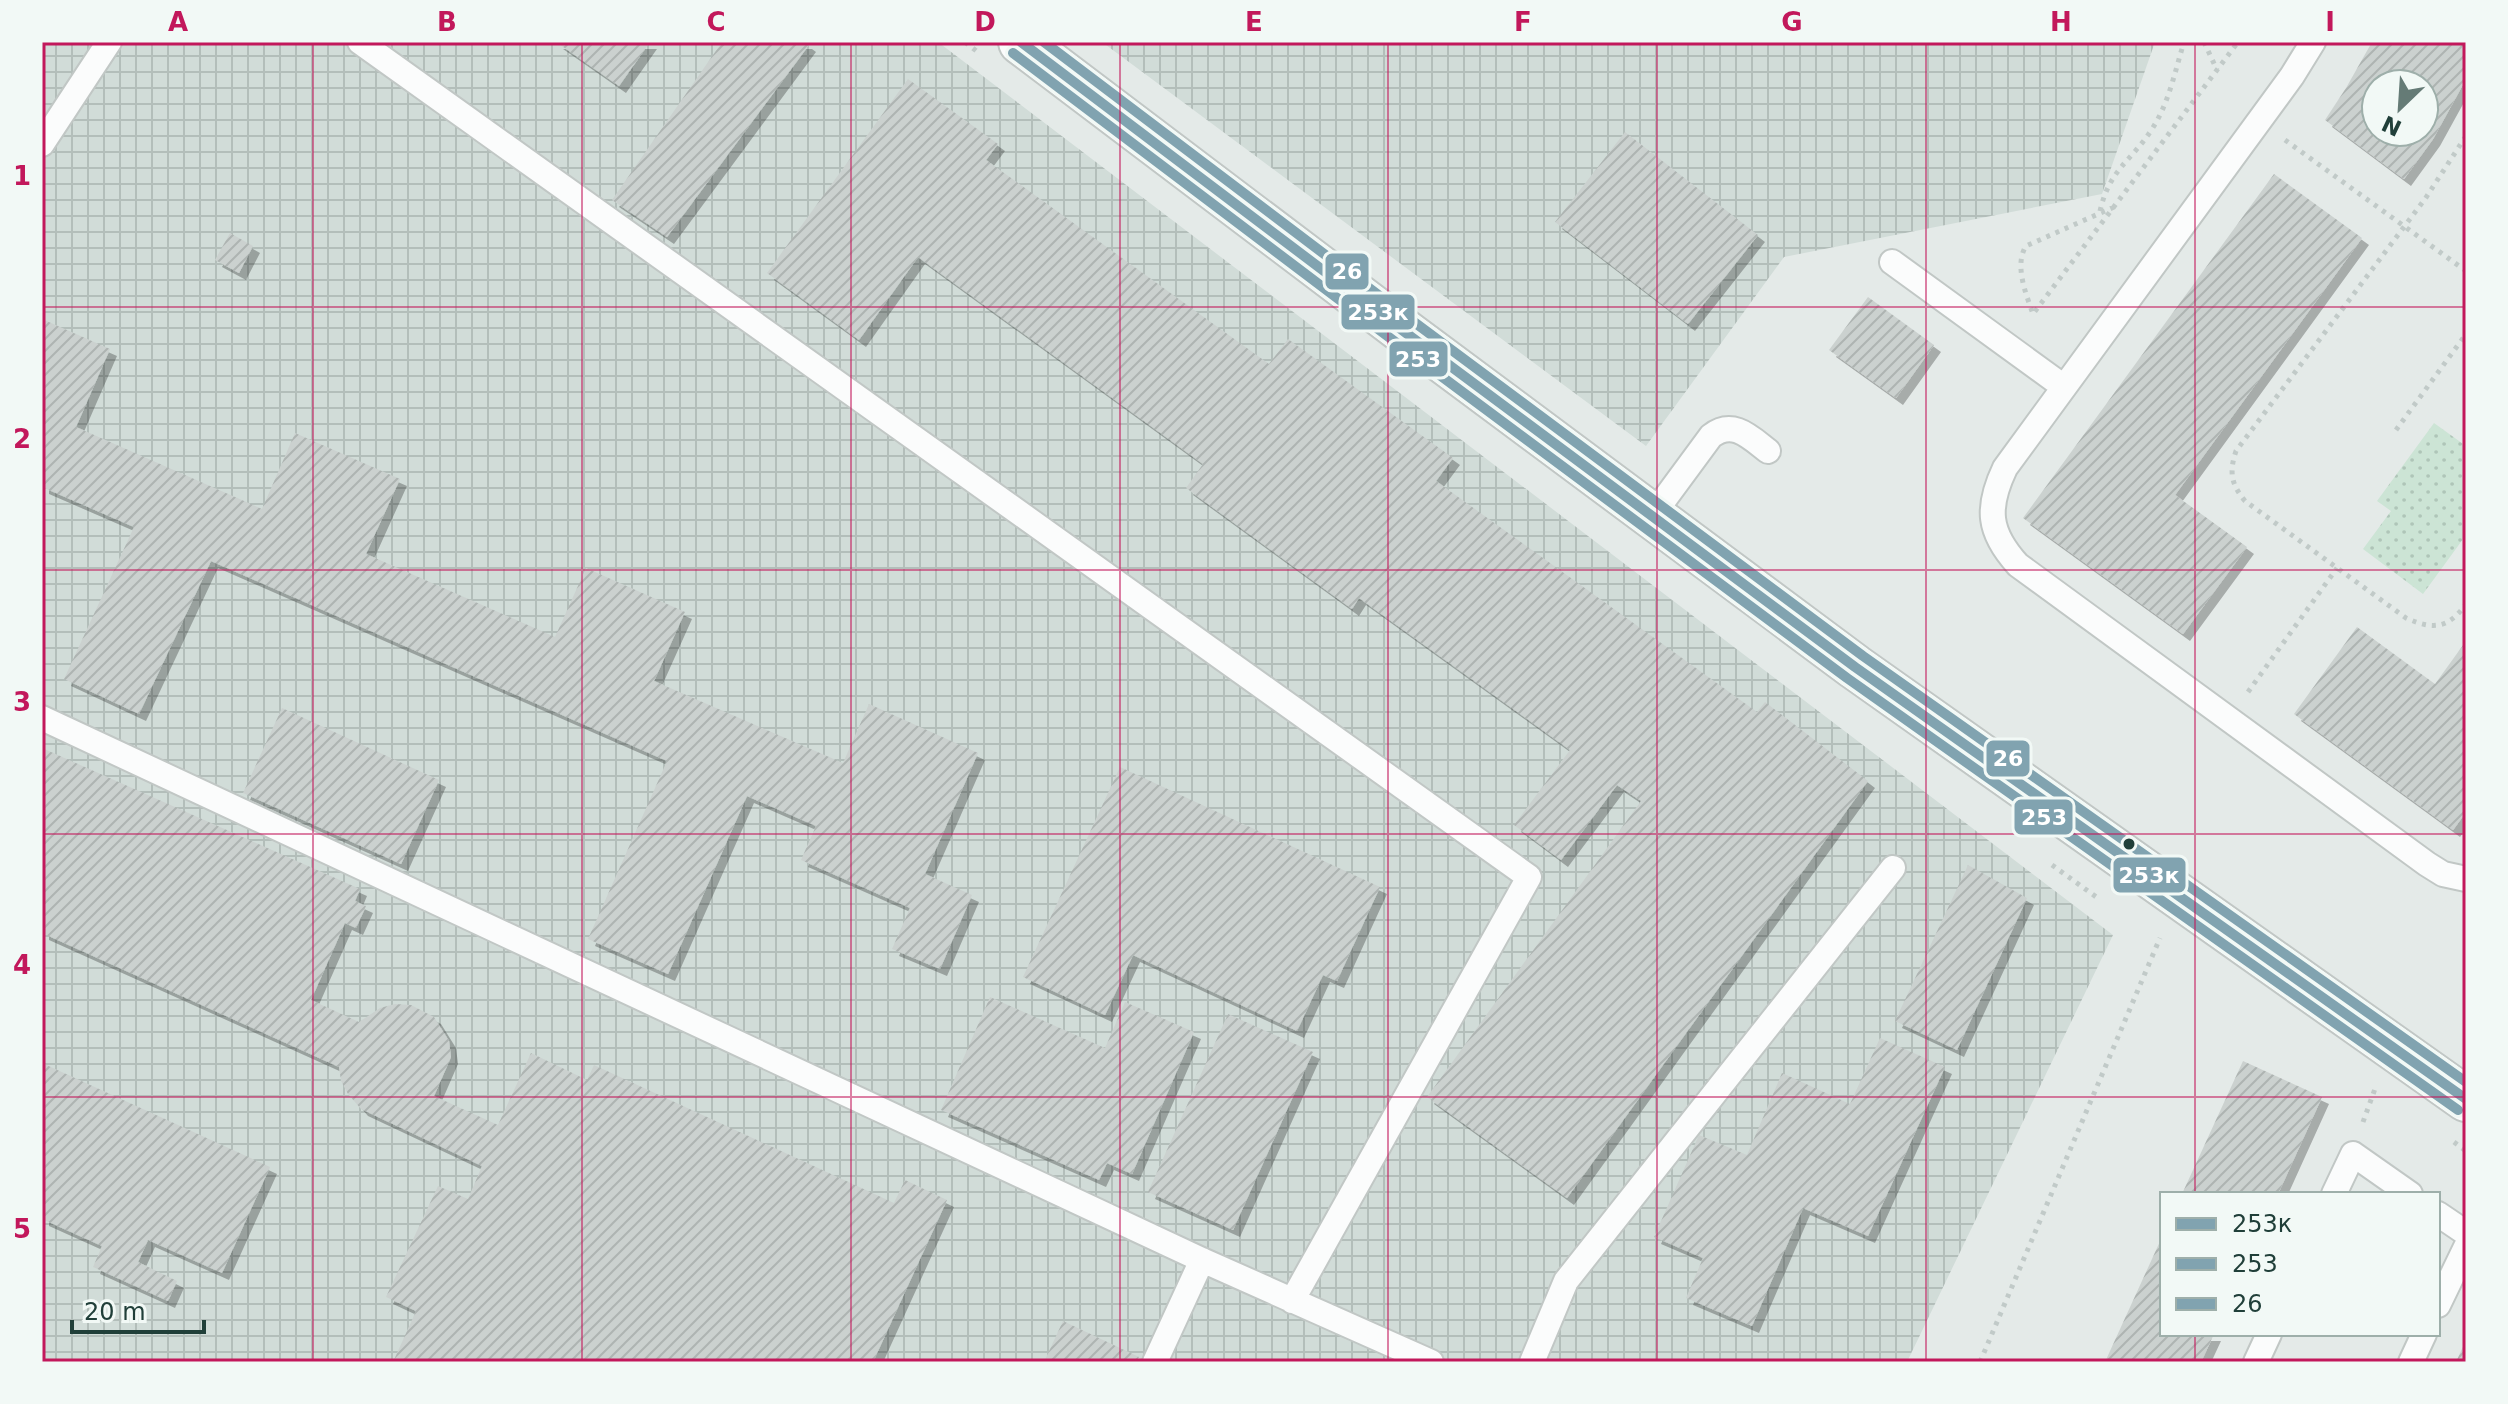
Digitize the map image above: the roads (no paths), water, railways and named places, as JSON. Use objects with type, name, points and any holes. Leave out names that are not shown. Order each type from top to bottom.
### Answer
[{"type":"street","points":[[1021,42],[1406,333],[1893,694],[2466,1099]]},
{"type":"lane","points":[[42,144],[109,42]]},
{"type":"lane","points":[[360,42],[1529,877],[1292,1301]]},
{"type":"lane","points":[[2313,42],[2292,76],[2005,468],[1995,489],[1993,525],[2005,551],[2018,565],[2427,864],[2443,874],[2466,879]]},
{"type":"lane","points":[[1892,262],[2064,387]]},
{"type":"lane","points":[[1652,516],[1718,430],[1727,427],[1735,429],[1768,451]]},
{"type":"lane","points":[[42,718],[1202,1260],[1431,1362]]},
{"type":"lane","points":[[1532,1362],[1566,1281],[1893,868]]},
{"type":"lane","points":[[2335,1192],[2353,1154],[2407,1192]]},
{"type":"lane","points":[[2440,1215],[2466,1233]]},
{"type":"lane","points":[[2440,1301],[2466,1247]]},
{"type":"lane","points":[[1155,1362],[1202,1260]]},
{"type":"lane","points":[[2256,1362],[2268,1336]]},
{"type":"lane","points":[[2411,1362],[2423,1336]]}]
